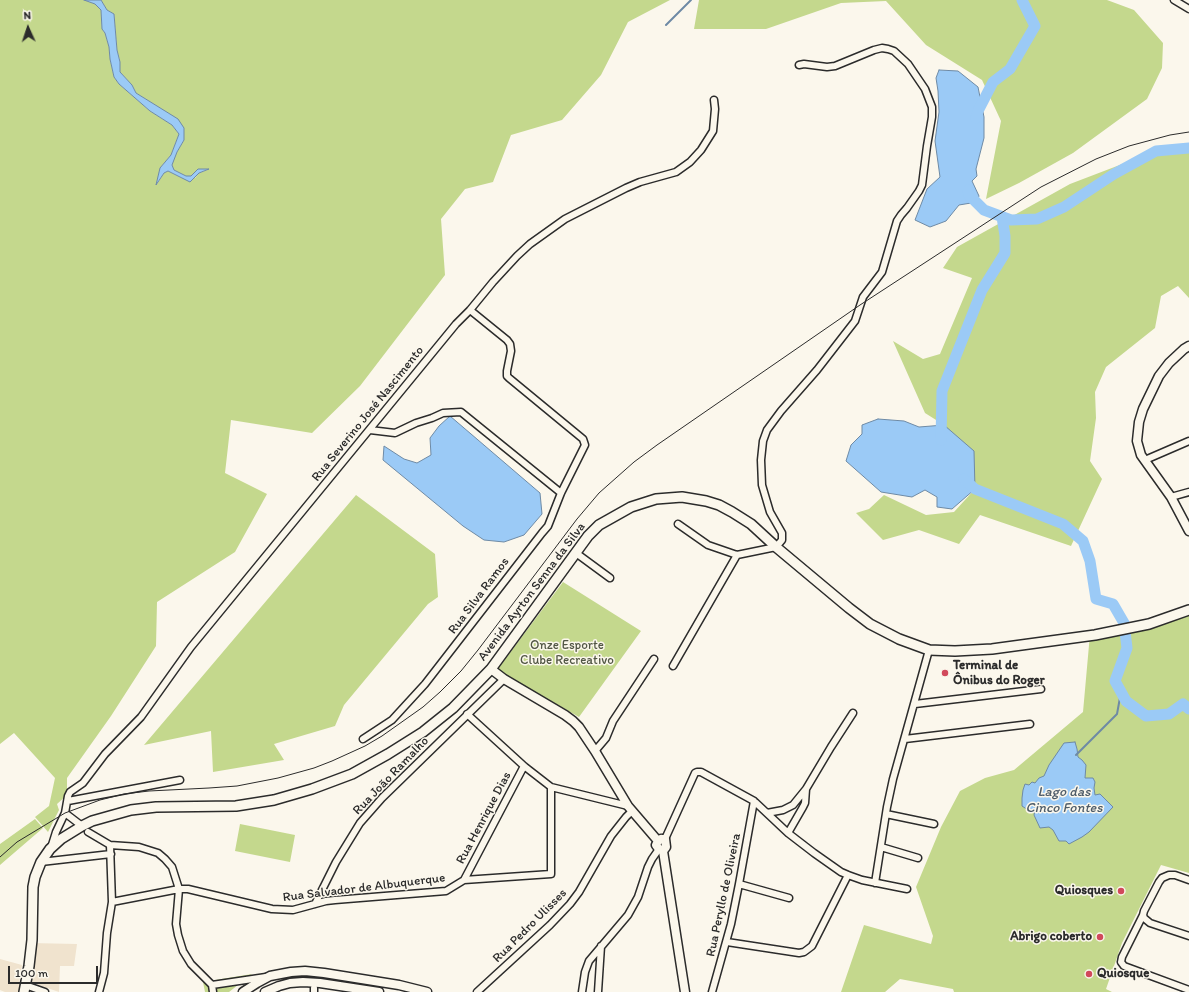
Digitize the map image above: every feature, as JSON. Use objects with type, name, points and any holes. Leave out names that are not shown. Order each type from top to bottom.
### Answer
[{"type":"main road","name":"Avenida Ayrton Senna da Silva","points":[[24,989],[29,966],[32,940],[32,887],[41,862],[50,849],[61,839],[85,829],[111,815],[145,808],[236,806],[274,800],[312,789],[352,774],[388,754],[423,732],[453,708],[491,669],[588,536],[600,525],[631,507],[656,499],[682,497],[719,505],[751,524],[776,547],[870,624],[929,650],[954,651],[1006,648],[1109,633],[1150,624],[1189,610]]},
{"type":"street","points":[[1174,0],[1189,8]]},
{"type":"street","points":[[678,524],[708,544],[737,555],[776,547],[782,540],[783,536],[770,512],[762,485],[760,460],[763,441],[767,430],[781,410],[817,370],[855,321],[864,297],[882,272],[897,221],[912,202],[922,185],[926,146],[933,112],[931,101],[925,89],[908,64],[894,51],[882,48],[835,66],[827,67],[804,64],[799,65]]},
{"type":"street","name":"Rua Severino José Nascimento","points":[[68,799],[72,790],[83,783],[105,754],[141,717],[191,647],[456,324],[517,256],[530,244],[565,219],[640,182],[676,172],[690,162],[702,150],[713,131],[715,109],[714,100]]},
{"type":"street","name":"Rua Silva Ramos","points":[[363,739],[392,720],[425,684],[548,526],[561,493],[585,445],[583,439],[507,376],[511,351],[510,344],[470,310]]},
{"type":"street","points":[[1189,346],[1184,349],[1163,372],[1143,409],[1139,422],[1137,440],[1138,448],[1144,460],[1171,497],[1189,531]]},
{"type":"street","points":[[370,430],[395,433],[443,413],[461,412],[561,493]]},
{"type":"street","points":[[1144,460],[1189,441]]},
{"type":"street","points":[[1171,497],[1189,492]]},
{"type":"street","points":[[576,553],[610,578]]},
{"type":"street","points":[[673,666],[737,555]]},
{"type":"street","points":[[875,883],[886,814],[894,779],[929,650]]},
{"type":"street","points":[[595,751],[603,743],[613,721],[654,659]]},
{"type":"street","points":[[491,669],[504,679],[573,721],[584,732],[630,809],[661,845],[685,992]]},
{"type":"street","name":"Rua João Ramalho","points":[[315,904],[339,857],[360,823],[382,798],[504,679]]},
{"type":"street","points":[[915,704],[1041,689]]},
{"type":"street","points":[[767,813],[783,810],[793,805],[806,789],[853,713]]},
{"type":"street","points":[[467,714],[524,766],[551,787],[630,809]]},
{"type":"street","points":[[905,739],[1030,724]]},
{"type":"street","name":"Rua Henrique Dias","points":[[464,880],[524,766]]},
{"type":"street","points":[[582,992],[585,972],[589,961],[628,915],[638,897],[648,867],[661,845],[695,773],[697,772],[701,772],[754,801],[788,833],[814,853],[848,875],[875,883],[907,889]]},
{"type":"street","points":[[50,849],[65,813],[68,799],[180,780]]},
{"type":"street","name":"Rua Salvador de Albuquerque","points":[[112,902],[179,889],[198,890],[283,911],[294,910],[335,900],[446,891],[464,880],[552,874],[551,787]]},
{"type":"street","points":[[788,833],[803,807],[806,789]]},
{"type":"street","name":"Rua Peryllo de Oliveira","points":[[712,992],[726,942],[739,884],[754,801]]},
{"type":"street","name":"Rua Pedro Ulisses","points":[[477,992],[559,917],[570,904],[579,892],[611,836],[626,817],[630,809]]},
{"type":"street","points":[[65,813],[85,829],[110,845],[139,847],[158,853],[172,867],[179,889],[176,924],[183,951],[191,964],[212,985],[213,992]]},
{"type":"street","points":[[886,814],[934,824]]},
{"type":"street","points":[[99,992],[104,973],[107,933],[112,902],[110,845]]},
{"type":"street","points":[[881,847],[918,858]]},
{"type":"street","points":[[41,862],[111,854]]},
{"type":"street","points":[[726,942],[799,953],[804,952],[812,946],[848,875]]},
{"type":"street","points":[[1189,880],[1175,875],[1165,876],[1162,878],[1144,911],[1121,962],[1124,966],[1189,990]]},
{"type":"street","points":[[739,884],[789,898]]},
{"type":"street","points":[[1143,915],[1144,918],[1150,922],[1189,936]]},
{"type":"street","points":[[598,992],[602,946]]},
{"type":"street","points":[[212,985],[291,972],[313,972],[399,985],[427,992]]},
{"type":"street","points":[[243,992],[270,976]]},
{"type":"street","points":[[266,992],[290,983],[303,982],[320,983],[379,992]]},
{"type":"street","points":[[24,989],[45,992]]},
{"type":"shaded area","points":[[30,943],[77,944],[74,966],[60,966],[59,992],[27,981]]},
{"type":"shaded area","points":[[0,959],[22,965],[19,984],[44,992],[5,992],[0,990]]},
{"type":"green space","points":[[0,0],[84,0],[95,4],[101,10],[102,29],[105,33],[109,47],[114,77],[119,84],[150,111],[172,125],[179,134],[171,155],[160,168],[157,184],[164,173],[168,171],[182,178],[195,178],[199,173],[207,170],[198,169],[191,176],[186,176],[174,170],[172,165],[173,160],[184,140],[177,119],[136,93],[132,85],[120,72],[114,14],[107,10],[101,0],[670,0],[628,22],[601,75],[562,120],[511,135],[493,182],[465,189],[441,219],[445,275],[360,386],[312,433],[231,420],[225,473],[267,494],[235,552],[157,602],[156,646],[111,716],[67,778],[67,795],[57,804],[59,810],[48,832],[35,817],[49,806],[55,778],[14,733],[0,744]]},
{"type":"green space","points":[[699,0],[1107,0],[1134,10],[1163,43],[1162,68],[1147,99],[1073,153],[1019,183],[986,199],[1001,121],[982,80],[926,45],[886,1],[841,3],[766,29],[694,29]]},
{"type":"green space","points":[[1172,145],[1189,149],[1189,298],[1178,286],[1161,296],[1155,328],[1106,367],[1095,392],[1096,418],[1090,461],[1102,479],[1071,546],[980,515],[959,544],[919,530],[883,540],[856,513],[869,509],[884,495],[926,515],[954,512],[975,489],[944,425],[925,413],[893,341],[923,359],[940,354],[972,278],[943,268],[957,247],[1070,184]]},
{"type":"green space","points":[[356,495],[435,554],[438,597],[428,604],[344,705],[335,726],[274,744],[284,760],[213,772],[211,731],[144,745]]},
{"type":"green space","name":"Onze Esporte Clube Recreativo","points":[[563,582],[641,631],[579,717],[497,670]]},
{"type":"green space","points":[[1189,611],[1189,873],[1161,865],[1122,943],[1106,989],[1112,992],[954,992],[953,989],[900,979],[885,992],[841,992],[864,925],[931,944],[933,936],[916,887],[941,827],[960,791],[985,778],[1014,770],[1083,712],[1090,634]]},
{"type":"green space","points":[[35,819],[43,828],[0,865],[0,844]]},
{"type":"green space","points":[[240,824],[295,835],[290,862],[235,851]]},
{"type":"green space","points":[[252,974],[229,992],[205,992],[203,982]]},
{"type":"water","points":[[84,0],[101,0],[107,10],[114,14],[120,72],[132,85],[136,93],[178,119],[184,128],[184,140],[172,165],[174,170],[186,176],[191,176],[198,169],[209,169],[199,173],[190,182],[168,171],[164,173],[156,185],[160,168],[171,155],[179,134],[172,125],[150,111],[119,84],[114,77],[109,47],[105,33],[102,29],[101,10],[95,4]]},
{"type":"water","points":[[939,70],[958,71],[978,87],[984,117],[984,138],[976,169],[977,176],[972,181],[979,196],[975,206],[971,203],[959,205],[946,221],[930,227],[915,220],[927,189],[940,177],[935,141],[939,112],[936,78]]},
{"type":"water","points":[[450,416],[540,493],[542,514],[524,535],[504,542],[484,540],[463,526],[383,460],[384,446],[404,459],[417,463],[431,455],[430,438],[439,426]]},
{"type":"water","points":[[878,419],[904,421],[919,427],[944,425],[974,451],[975,489],[952,509],[937,507],[937,497],[925,490],[912,497],[881,492],[846,461],[851,445],[862,434],[862,425]]},
{"type":"water","name":"Lago das Cinco Fontes","points":[[1075,742],[1078,757],[1086,765],[1085,778],[1093,778],[1095,782],[1095,795],[1100,794],[1113,807],[1089,832],[1069,844],[1066,841],[1059,841],[1053,830],[1049,827],[1040,828],[1034,815],[1035,810],[1028,810],[1022,806],[1022,798],[1025,784],[1029,785],[1032,782],[1035,783],[1039,778],[1044,776],[1049,765],[1064,743]]},
{"type":"waterway","points":[[666,25],[691,0]]},
{"type":"waterway","points":[[976,118],[993,82],[1010,69],[1035,26],[1022,0]]},
{"type":"waterway","points":[[968,190],[969,195],[984,210],[1011,220],[1037,219],[1064,207],[1114,174],[1156,151],[1189,148]]},
{"type":"waterway","points":[[941,440],[942,391],[982,290],[1005,253],[1005,236],[1002,217]]},
{"type":"waterway","points":[[964,479],[975,489],[1063,524],[1083,541],[1090,561],[1096,599],[1113,604],[1124,623],[1127,648],[1115,681],[1126,701],[1146,716],[1169,714],[1183,704],[1189,709]]},
{"type":"waterway","points":[[1076,755],[1117,714],[1121,692]]},
{"type":"tram line","points":[[0,857],[17,842],[65,813],[100,800],[124,794],[149,791],[237,786],[278,778],[314,768],[332,761],[365,746],[382,736],[423,707],[461,671],[577,519],[599,493],[634,462],[860,305],[1041,187],[1096,159],[1129,146],[1170,135],[1189,132]]},
{"type":"place","name":"Terminal de Ônibus do Roger","points":[[945,673]]},
{"type":"place","name":"Quiosques","points":[[1121,891]]},
{"type":"place","name":"Abrigo coberto","points":[[1100,937]]},
{"type":"place","name":"Quiosque","points":[[1089,974]]}]
